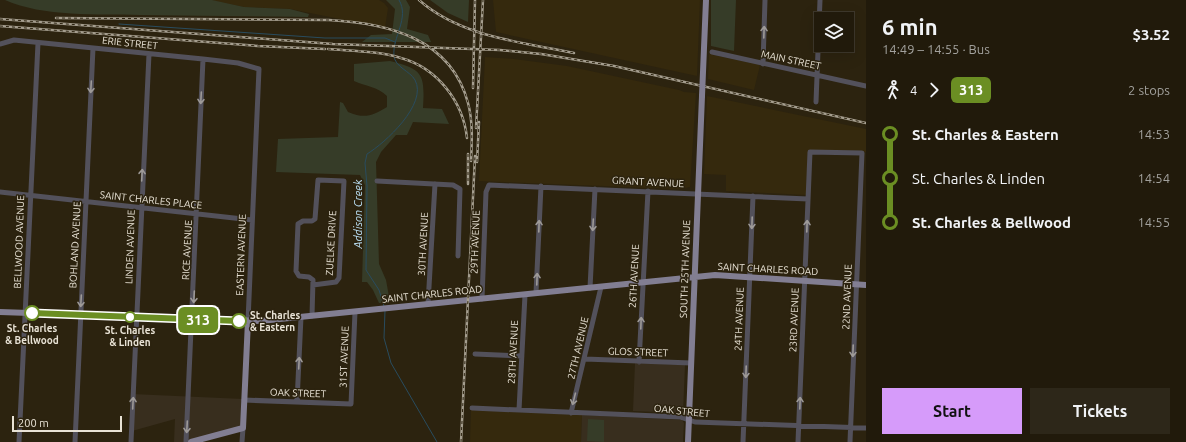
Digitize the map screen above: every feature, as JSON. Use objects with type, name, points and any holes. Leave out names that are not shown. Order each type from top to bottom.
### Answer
[{"type":"main road","name":"SOUTH 25TH AVENUE","points":[[688,442],[706,0]]},
{"type":"main road","name":"SAINT CHARLES ROAD","points":[[0,312],[248,321],[355,312],[720,275],[866,285]]},
{"type":"main road","name":"EASTERN AVENUE","points":[[243,428],[248,321]]},
{"type":"main road","points":[[191,442],[243,428]]},
{"type":"street","points":[[763,64],[765,0]]},
{"type":"street","points":[[816,102],[820,0]]},
{"type":"street","name":"ERIE STREET","points":[[0,44],[14,40],[238,63],[259,69]]},
{"type":"street","name":"BELLWOOD AVENUE","points":[[19,442],[38,43]]},
{"type":"street","name":"BOHLAND AVENUE","points":[[75,442],[93,48]]},
{"type":"street","name":"MAIN STREET","points":[[712,52],[866,86]]},
{"type":"street","name":"LINDEN AVENUE","points":[[131,442],[148,54]]},
{"type":"street","name":"RICE AVENUE","points":[[186,442],[193,320],[196,208],[203,59]]},
{"type":"street","name":"EASTERN AVENUE","points":[[248,321],[259,69]]},
{"type":"street","name":"22ND AVENUE","points":[[810,152],[862,153],[850,442]]},
{"type":"street","name":"23RD AVENUE","points":[[798,442],[810,152]]},
{"type":"street","name":"ZUELKE DRIVE","points":[[318,180],[344,181],[339,278],[334,283],[313,285],[312,279],[298,276],[296,271],[298,224],[303,221],[312,221],[315,219],[318,180]]},
{"type":"street","points":[[377,181],[453,185],[460,189],[458,256]]},
{"type":"street","name":"30TH AVENUE","points":[[428,304],[435,184]]},
{"type":"street","name":"GRANT AVENUE","points":[[487,185],[541,186],[808,199]]},
{"type":"street","name":"29TH AVENUE","points":[[482,299],[487,185]]},
{"type":"street","points":[[536,293],[541,186]]},
{"type":"street","points":[[590,288],[595,189]]},
{"type":"street","name":"26TH AVENUE","points":[[639,362],[642,282],[648,191]]},
{"type":"street","name":"SAINT CHARLES PLACE","points":[[0,192],[252,220]]},
{"type":"street","name":"24TH AVENUE","points":[[743,442],[753,196]]},
{"type":"street","points":[[312,316],[313,285]]},
{"type":"street","name":"27TH AVENUE","points":[[571,413],[601,287]]},
{"type":"street","name":"28TH AVENUE","points":[[519,410],[525,295]]},
{"type":"street","name":"31ST AVENUE","points":[[351,404],[355,312]]},
{"type":"street","points":[[297,402],[301,317]]},
{"type":"street","points":[[475,354],[522,356]]},
{"type":"street","name":"GLOS STREET","points":[[584,359],[691,363]]},
{"type":"street","name":"OAK STREET","points":[[244,400],[351,404]]},
{"type":"street","name":"OAK STREET","points":[[472,408],[680,417],[695,422],[866,428]]},
{"type":"street","name":"EASTERN AVENUE","points":[[242,442],[243,428]]},
{"type":"shaded area","points":[[210,0],[379,0],[388,8],[385,28],[290,9],[244,7]]},
{"type":"shaded area","points":[[493,0],[700,0],[697,76],[496,32]]},
{"type":"shaded area","points":[[709,54],[760,65],[754,90],[708,79]]},
{"type":"shaded area","points":[[485,57],[567,66],[684,92],[696,93],[690,187],[680,189],[479,181]]},
{"type":"shaded area","points":[[707,96],[866,129],[866,152],[808,150],[806,195],[726,191],[726,175],[704,174]]},
{"type":"shaded area","points":[[635,363],[685,365],[683,413],[633,411]]},
{"type":"shaded area","points":[[132,394],[243,399],[242,428],[189,442],[174,442],[175,419],[132,431]]},
{"type":"shaded area","points":[[471,410],[582,415],[581,442],[470,442]]},
{"type":"shaded area","points":[[582,415],[682,420],[684,423],[683,442],[581,442]]},
{"type":"green space","points":[[5,0],[212,0],[244,7],[290,9],[309,14],[308,17],[71,14],[36,9]]},
{"type":"green space","points":[[386,0],[406,0],[410,7],[407,29],[428,35],[431,42],[362,42],[371,35],[392,34],[395,9]]},
{"type":"green space","points":[[430,0],[469,0],[468,22],[448,13]]},
{"type":"green space","points":[[711,0],[736,0],[734,51],[711,46]]},
{"type":"green space","points":[[390,61],[409,67],[420,75],[424,97],[423,108],[442,109],[449,124],[413,122],[407,135],[396,135],[381,152],[376,162],[379,264],[386,280],[390,302],[379,303],[373,290],[367,282],[362,282],[365,185],[360,175],[276,172],[278,139],[338,137],[340,102],[343,103],[348,112],[364,116],[377,113],[387,107],[387,96],[376,89],[354,81],[354,64]]},
{"type":"green space","points":[[588,419],[604,420],[604,442],[587,441]]},
{"type":"waterway","name":"Addison Creek","points":[[384,306],[379,290],[366,270],[367,186],[365,163],[367,154],[394,132],[403,122],[416,100],[417,90],[415,80],[397,63],[394,56],[395,42],[403,14],[399,0]]},
{"type":"waterway","points":[[119,24],[325,38],[385,38],[395,42]]},
{"type":"waterway","name":"Addison Creek","points":[[385,311],[384,338],[391,363],[437,442]]},
{"type":"railway","points":[[419,0],[453,22],[473,30],[513,41],[574,53]]},
{"type":"railway","points":[[473,88],[475,0]]},
{"type":"railway","points":[[476,128],[483,0]]},
{"type":"railway","points":[[56,18],[329,20],[373,25],[394,30],[414,38],[432,49],[447,63],[460,81],[468,103],[471,117],[471,161]]},
{"type":"railway","points":[[0,19],[333,44],[500,50],[541,54],[614,66],[866,123]]},
{"type":"railway","points":[[0,26],[258,46],[325,49]]},
{"type":"railway","points":[[328,49],[384,54],[401,58],[426,70],[437,78],[454,99],[460,111],[467,138]]},
{"type":"railway","points":[[477,162],[479,122]]},
{"type":"railway","points":[[468,154],[468,184]]},
{"type":"railway","points":[[461,442],[475,156]]},
{"type":"bus line","name":"313","points":[[32,313],[239,321]]},
{"type":"place","name":"St. Charles & Bellwood","points":[[32,313]]},
{"type":"place","name":"St. Charles & Linden","points":[[130,317]]},
{"type":"place","name":"St. Charles & Eastern","points":[[239,321]]}]
